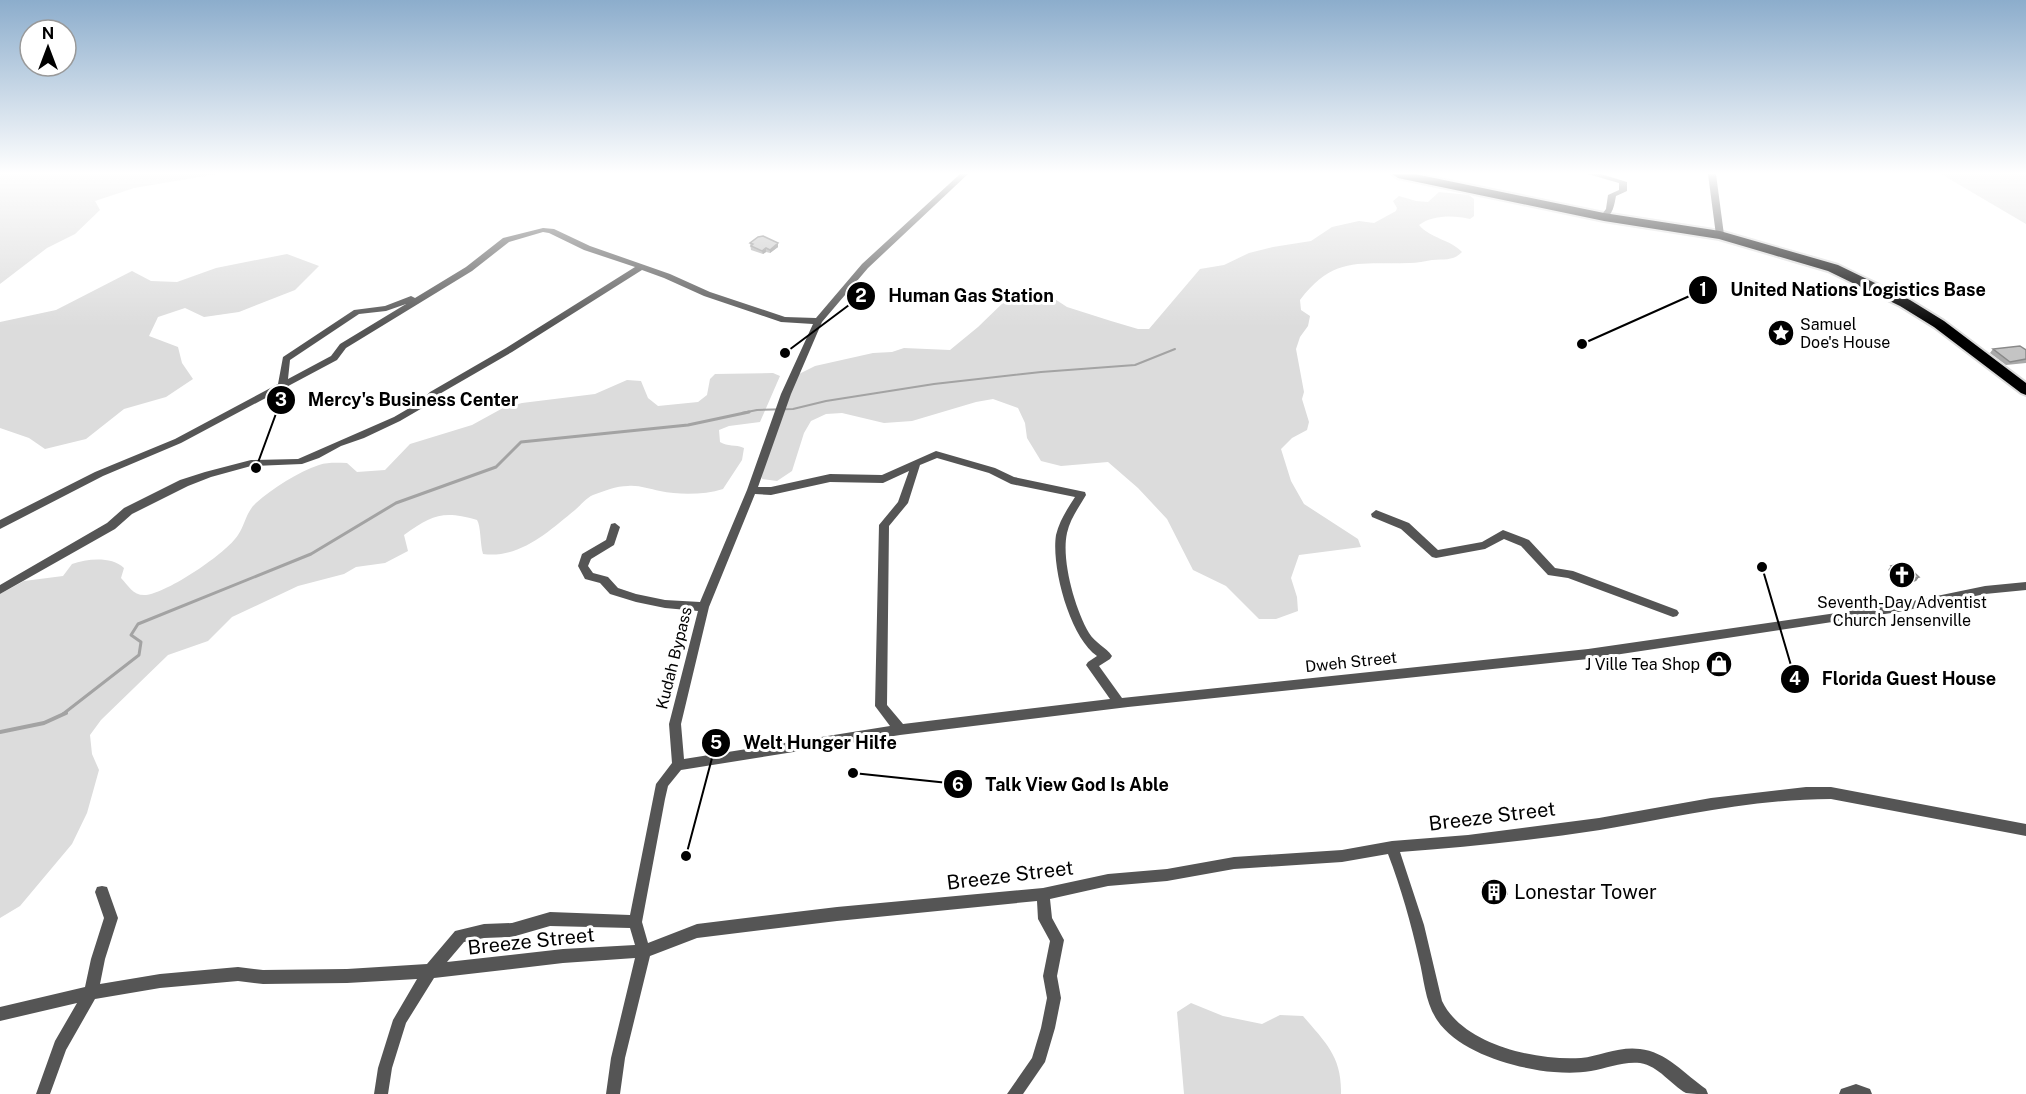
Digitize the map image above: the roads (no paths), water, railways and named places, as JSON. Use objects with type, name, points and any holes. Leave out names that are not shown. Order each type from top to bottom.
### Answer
[{"type":"highway","points":[[1656,225],[1720,235],[1833,268],[1905,303],[1939,324],[2026,390]]},
{"type":"street","name":"Kudah Bypass","points":[[678,765],[675,724],[704,607],[752,490],[781,408],[818,321],[865,266],[909,225]]},
{"type":"street","points":[[1719,225],[1720,235]]},
{"type":"street","points":[[0,525],[99,474],[178,441],[334,358],[343,346],[469,269],[506,240],[543,230],[707,294],[784,320],[818,321]]},
{"type":"street","points":[[0,590],[111,526],[128,511],[184,483],[251,463],[299,462],[397,419],[641,267]]},
{"type":"street","points":[[282,385],[286,359],[344,320],[357,312],[386,308],[428,293]]},
{"type":"street","points":[[752,490],[771,491],[830,478],[883,479],[936,454],[992,470],[1020,483],[1081,495],[1061,534],[1061,553],[1080,624],[1091,645],[1107,656],[1092,665],[1119,703]]},
{"type":"street","points":[[900,730],[880,706],[885,525],[903,503],[916,464]]},
{"type":"street","points":[[1376,514],[1405,526],[1436,554],[1485,545],[1503,534],[1525,543],[1552,572],[1569,574],[1673,613]]},
{"type":"street","points":[[615,527],[610,542],[586,557],[583,566],[589,576],[604,580],[614,591],[636,598],[665,604],[704,607]]},
{"type":"street","name":"Dweh Street","points":[[678,765],[900,730],[1119,703],[1588,654],[1898,608],[1985,590],[2026,586]]},
{"type":"street","points":[[613,1094],[618,1058],[644,951],[636,922],[662,784],[678,765]]},
{"type":"street","name":"Breeze Street","points":[[0,1014],[91,993],[160,981],[238,974],[263,977],[347,976],[430,971],[563,956],[644,951],[697,931],[837,914],[1043,894],[1108,880],[1167,875],[1234,863],[1342,856],[1392,847],[1468,841],[1599,824],[1711,804],[1806,793],[1831,793],[2026,830]]},
{"type":"street","points":[[1392,847],[1415,916],[1434,1000],[1443,1017],[1461,1034],[1486,1049],[1550,1065],[1581,1065],[1641,1056],[1667,1069],[1701,1094]]},
{"type":"street","points":[[43,1094],[60,1046],[91,993],[98,959],[111,918],[102,892]]},
{"type":"street","points":[[1014,1094],[1038,1062],[1054,998],[1050,976],[1057,940],[1045,919],[1043,894]]},
{"type":"street","points":[[381,1094],[385,1068],[400,1020],[430,971],[460,936],[484,931],[512,930],[550,919],[636,922]]},
{"type":"street","points":[[1846,1094],[1856,1091],[1865,1094]]},
{"type":"waterway","points":[[742,413],[757,410],[793,409],[826,401],[934,384],[1041,372],[1135,365],[1175,349]]},
{"type":"waterway","points":[[63,714],[139,655],[141,642],[131,635],[138,624],[311,554],[396,503],[496,467],[521,442],[688,425],[749,412]]},
{"type":"waterway","points":[[0,732],[44,723],[66,713]]},
{"type":"place","name":"Samuel Doe's House","points":[[1781,333]]},
{"type":"place","name":"United Nations Logistics Base","points":[[1582,344]]},
{"type":"place","name":"Human Gas Station","points":[[785,353]]},
{"type":"place","name":"Mercy's Business Center","points":[[256,468]]},
{"type":"place","name":"Florida Guest House","points":[[1762,567]]},
{"type":"place","name":"Seventh-Day Adventist Church Jensenville","points":[[1902,575]]},
{"type":"place","name":"J Ville Tea Shop","points":[[1719,664]]},
{"type":"place","name":"Talk View God Is Able","points":[[853,773]]},
{"type":"place","name":"Welt Hunger Hilfe","points":[[686,856]]},
{"type":"place","name":"Lonestar Tower","points":[[1494,892]]}]
